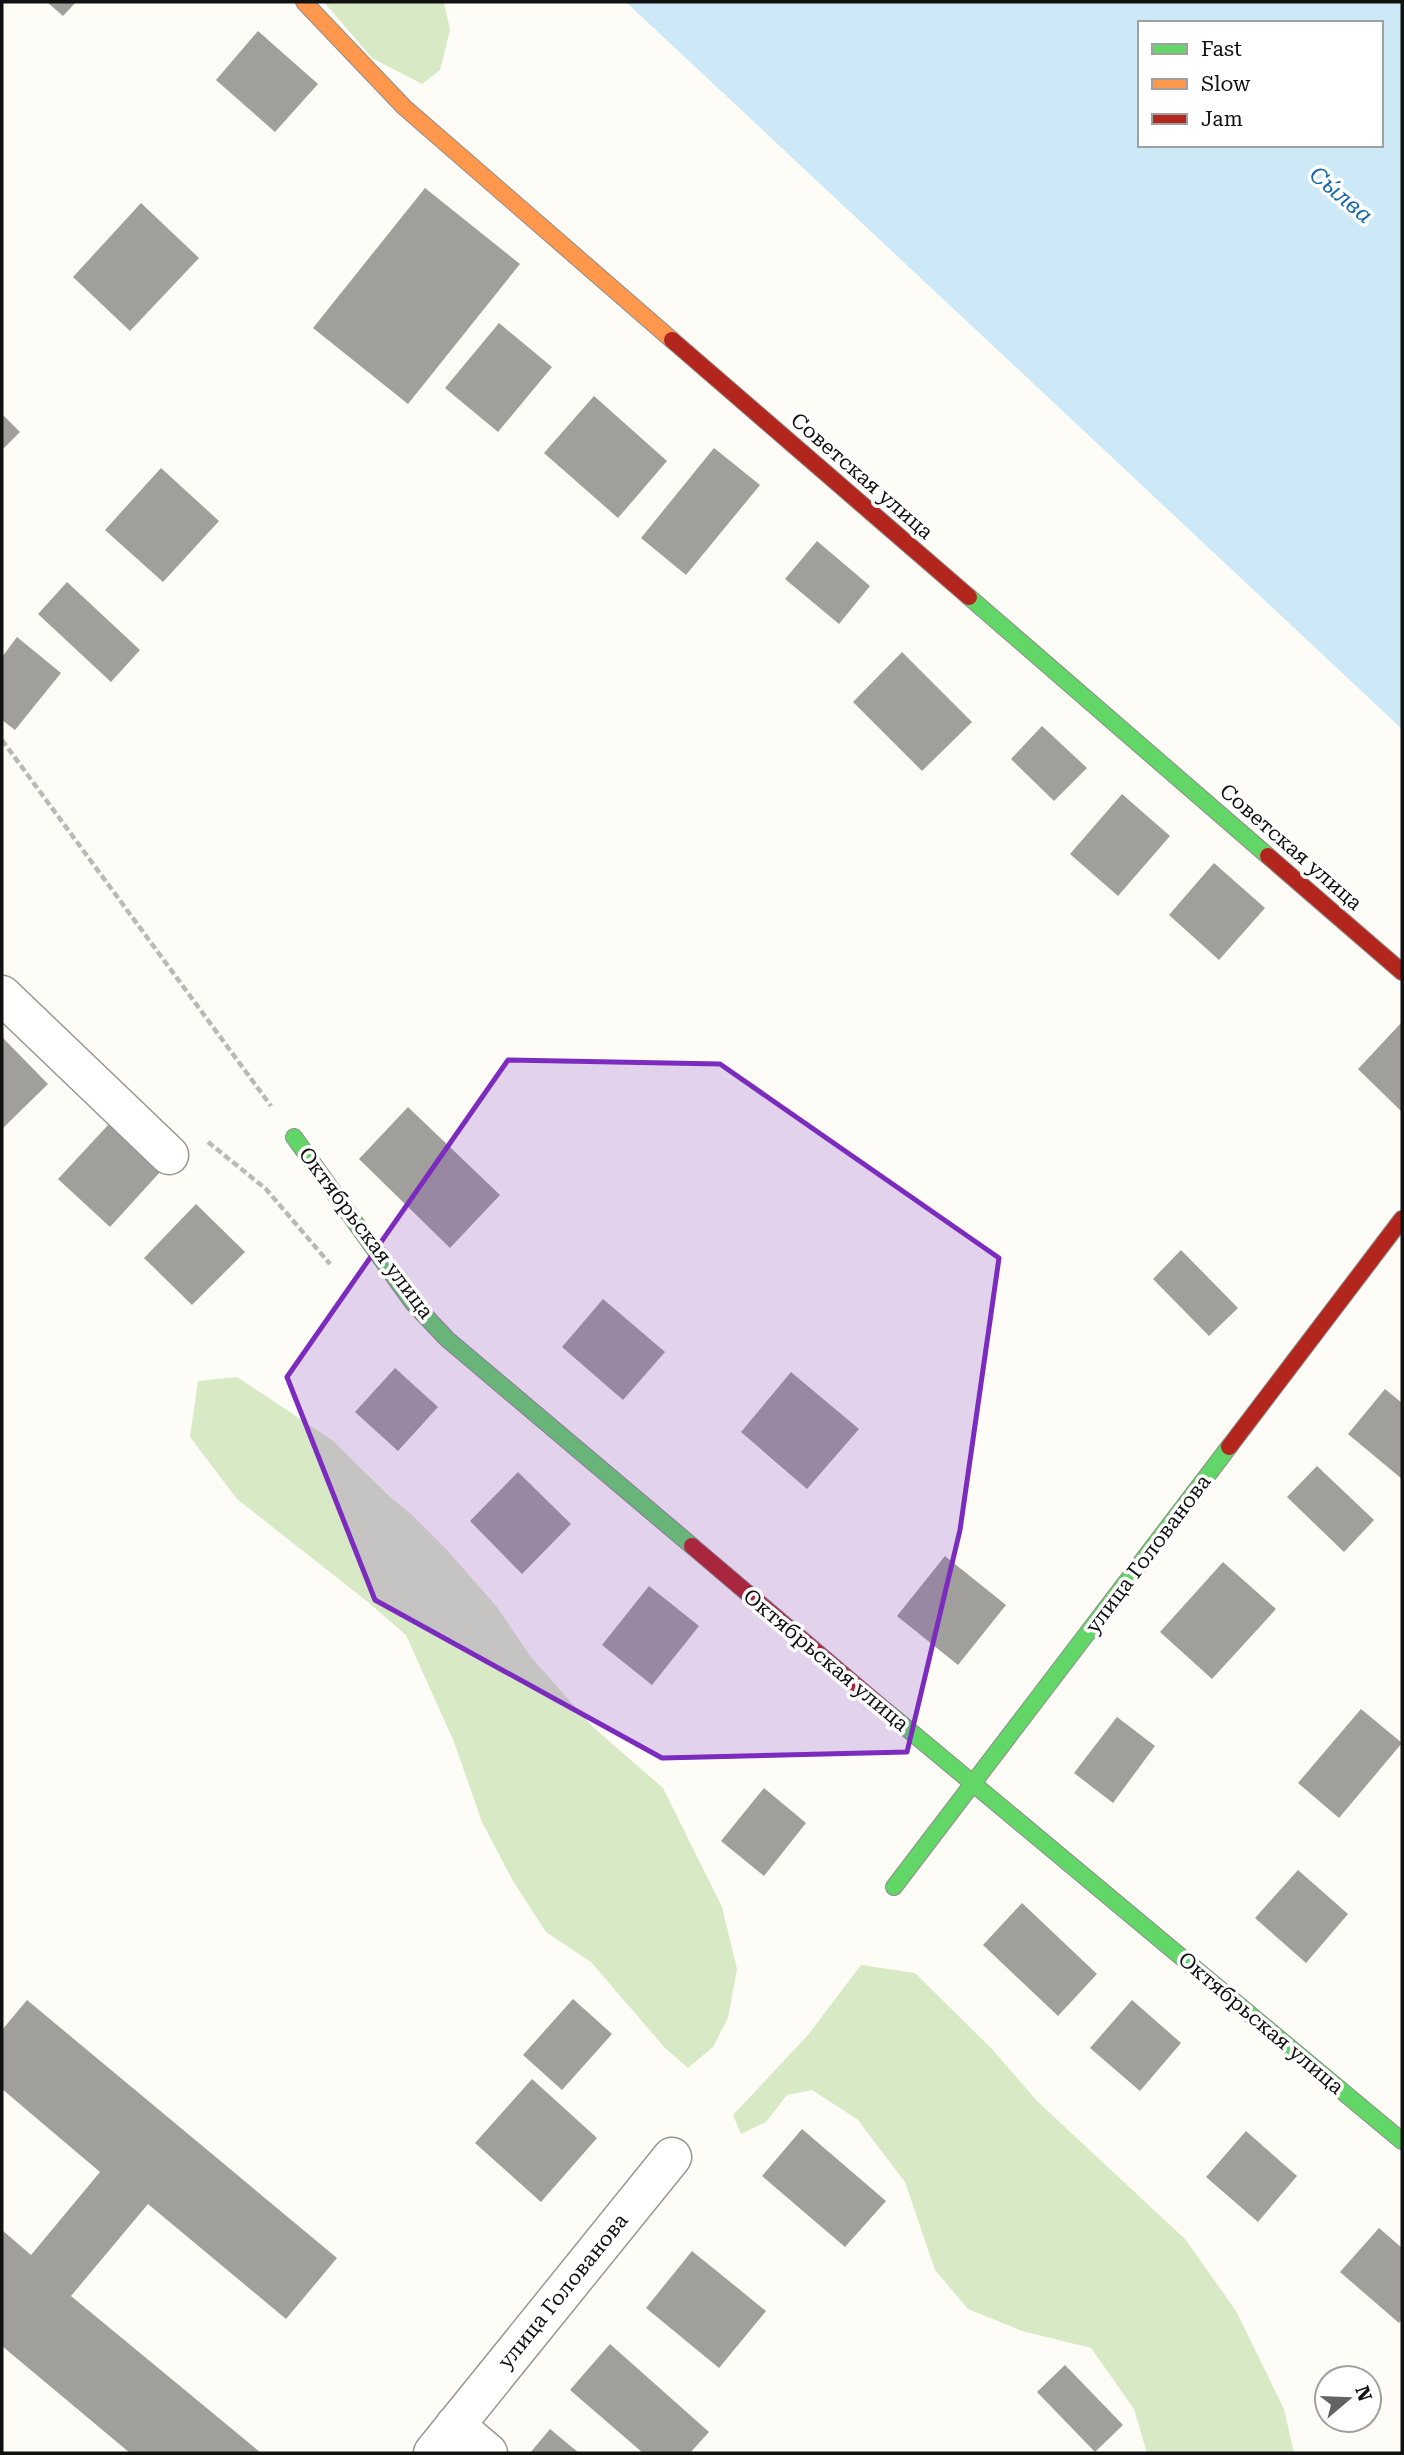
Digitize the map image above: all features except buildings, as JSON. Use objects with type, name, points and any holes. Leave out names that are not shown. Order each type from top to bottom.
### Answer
[{"type":"street","name":"Советская улица","points":[[304,2],[404,107],[1402,972]]},
{"type":"street","points":[[2,995],[169,1155]]},
{"type":"street","name":"Октябрьская улица","points":[[294,1137],[413,1303],[447,1339],[973,1785],[1402,2141]]},
{"type":"street","name":"улица Голованова","points":[[894,1887],[1402,1219]]},
{"type":"street","name":"улица Голованова","points":[[488,2453],[444,2439],[671,2157]]},
{"type":"path","points":[[2,740],[294,1137]]},
{"type":"path","points":[[203,1138],[266,1189],[330,1265]]},
{"type":"highlighted area","points":[[508,1060],[720,1064],[999,1258],[960,1530],[907,1752],[662,1758],[375,1600],[287,1377]]},
{"type":"green space","points":[[324,2],[444,2],[450,30],[440,70],[422,84],[372,58]]},
{"type":"green space","points":[[237,1377],[332,1440],[411,1514],[497,1607],[530,1656],[594,1728],[663,1788],[722,1907],[737,1969],[728,2018],[713,2047],[688,2068],[665,2048],[591,1962],[546,1932],[513,1881],[482,1822],[454,1742],[406,1635],[237,1499],[190,1437],[198,1381]]},
{"type":"green space","points":[[861,1965],[915,1973],[992,2049],[1037,2101],[1185,2239],[1236,2311],[1284,2409],[1294,2453],[1147,2453],[1134,2409],[1091,2348],[1022,2331],[968,2309],[935,2270],[905,2182],[857,2119],[812,2090],[787,2095],[766,2122],[741,2134],[733,2115],[808,2035]]},
{"type":"water","name":"Сы́лва","points":[[626,2],[1402,2],[1402,729]]},
{"type":"traffic: fast","points":[[969,597],[1268,856]]},
{"type":"traffic: fast","points":[[294,1137],[413,1303],[447,1339],[692,1546]]},
{"type":"traffic: fast","points":[[894,1887],[1229,1447]]},
{"type":"traffic: fast","points":[[886,1711],[1402,2141]]},
{"type":"traffic: slow","points":[[304,2],[404,107],[672,340]]},
{"type":"traffic: jam","points":[[672,340],[969,597]]},
{"type":"traffic: jam","points":[[1268,856],[1402,972]]},
{"type":"traffic: jam","points":[[1229,1447],[1402,1219]]},
{"type":"traffic: jam","points":[[692,1546],[886,1711]]}]
